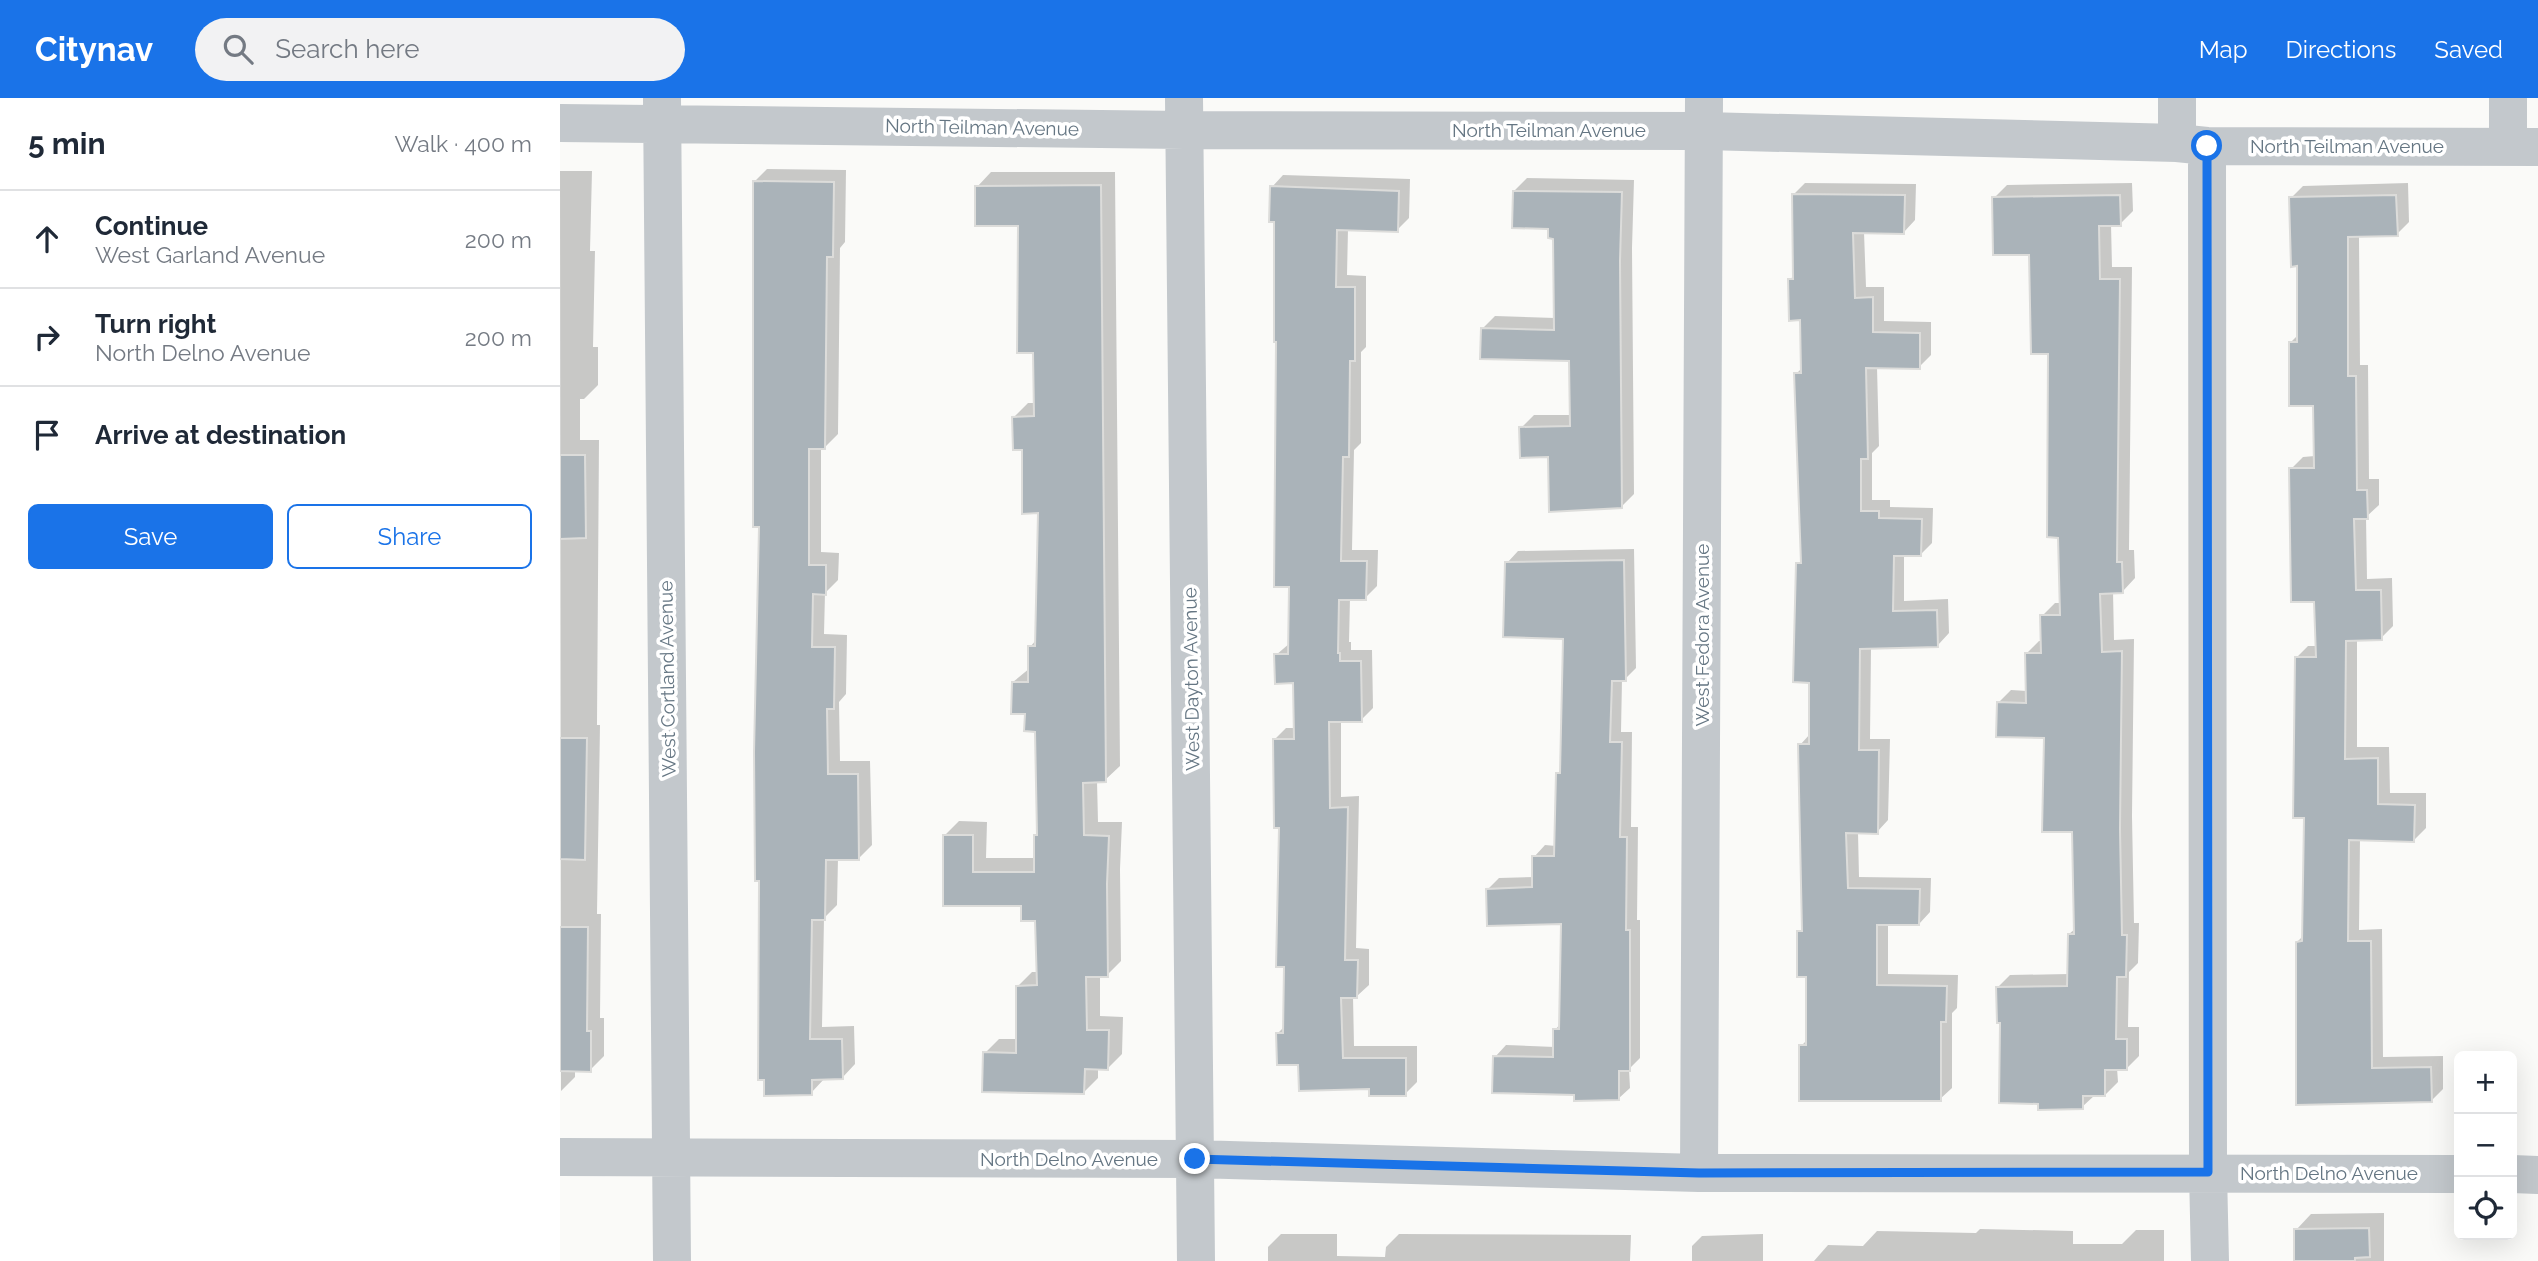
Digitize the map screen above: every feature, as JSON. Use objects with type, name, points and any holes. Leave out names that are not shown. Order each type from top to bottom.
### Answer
[{"type":"street","points":[[2177,98],[2192,144],[2210,1261]]},
{"type":"street","points":[[2508,98],[2523,147]]},
{"type":"street","name":"North Teilman Avenue","points":[[560,123],[662,111],[1704,114],[2192,144],[2523,147]]},
{"type":"street","name":"West Cortland Avenue","points":[[662,111],[672,1261]]},
{"type":"street","name":"West Dayton Avenue","points":[[1185,114],[1196,1261]]},
{"type":"street","name":"West Fedora Avenue","points":[[1699,1173],[1704,114]]},
{"type":"street","name":"North Delno Avenue","points":[[560,1157],[1195,1159],[1699,1173],[2454,1174]]},
{"type":"street","points":[[2517,1174],[2538,1175]]},
{"type":"building","points":[[753,181],[834,182],[833,257],[827,257],[825,449],[809,449],[809,565],[826,565],[826,595],[813,594],[812,647],[835,647],[834,709],[827,709],[828,774],[858,774],[859,860],[826,860],[825,920],[812,920],[810,1039],[842,1039],[843,1079],[812,1080],[812,1095],[764,1096],[764,1080],[758,1080],[759,881],[755,881],[754,752],[759,527],[753,527]]},
{"type":"building","points":[[1101,185],[1106,782],[1083,783],[1084,835],[1109,836],[1108,977],[1086,977],[1087,1030],[1109,1030],[1108,1070],[1085,1069],[1084,1094],[982,1092],[983,1052],[1016,1053],[1016,986],[1037,985],[1035,921],[1021,921],[1021,906],[943,906],[943,835],[973,835],[973,872],[1034,872],[1034,835],[1037,835],[1035,732],[1024,731],[1025,714],[1011,714],[1012,682],[1028,682],[1028,646],[1035,646],[1038,513],[1022,514],[1022,450],[1013,450],[1012,417],[1034,416],[1033,353],[1017,353],[1018,226],[975,226],[975,186]]},
{"type":"building","points":[[1270,186],[1399,191],[1398,232],[1337,230],[1336,287],[1355,287],[1355,361],[1350,361],[1349,457],[1343,457],[1341,561],[1367,561],[1366,600],[1339,600],[1338,653],[1340,661],[1361,661],[1362,722],[1329,722],[1330,808],[1348,807],[1345,960],[1358,960],[1357,998],[1341,998],[1343,1058],[1406,1058],[1406,1096],[1369,1096],[1369,1089],[1299,1091],[1298,1065],[1277,1065],[1276,1033],[1283,1033],[1284,967],[1276,967],[1279,828],[1274,828],[1273,739],[1294,739],[1293,683],[1275,684],[1274,654],[1288,654],[1289,587],[1274,587],[1276,342],[1274,222],[1269,222]]},
{"type":"building","points":[[1513,191],[1622,192],[1622,508],[1549,512],[1548,457],[1520,458],[1519,427],[1570,426],[1569,361],[1480,359],[1481,328],[1554,330],[1553,239],[1548,238],[1548,229],[1512,228]]},
{"type":"building","points":[[1792,194],[1905,195],[1904,234],[1853,233],[1855,298],[1873,297],[1873,332],[1920,333],[1920,369],[1866,368],[1868,459],[1861,459],[1861,511],[1879,511],[1879,518],[1922,519],[1921,556],[1894,556],[1893,611],[1937,610],[1938,647],[1860,649],[1859,750],[1879,750],[1878,834],[1846,833],[1848,888],[1920,889],[1919,925],[1877,925],[1877,985],[1947,986],[1946,1022],[1941,1022],[1941,1101],[1799,1101],[1799,1045],[1806,1045],[1806,977],[1797,977],[1797,931],[1802,931],[1798,744],[1809,744],[1809,683],[1793,682],[1796,563],[1801,563],[1794,373],[1801,373],[1800,320],[1789,321],[1788,279],[1793,279]]},
{"type":"building","points":[[2120,195],[2121,226],[2099,226],[2100,279],[2120,279],[2117,562],[2122,562],[2123,593],[2100,594],[2102,652],[2122,651],[2120,829],[2122,935],[2127,935],[2126,977],[2117,977],[2116,1039],[2127,1039],[2127,1070],[2105,1070],[2105,1096],[2083,1096],[2083,1109],[2038,1110],[2038,1104],[1999,1103],[2000,1023],[1997,1023],[1996,987],[2067,986],[2068,934],[2074,934],[2072,832],[2042,832],[2044,738],[1996,737],[1997,702],[2026,703],[2025,653],[2041,653],[2040,615],[2060,615],[2058,538],[2047,537],[2048,354],[2031,354],[2029,255],[1993,255],[1992,197]]},
{"type":"building","points":[[2396,195],[2398,236],[2348,237],[2348,376],[2356,376],[2357,490],[2367,490],[2368,519],[2354,519],[2356,590],[2381,590],[2382,640],[2346,641],[2345,759],[2378,758],[2378,804],[2415,805],[2414,842],[2349,840],[2348,941],[2371,941],[2372,1068],[2431,1067],[2432,1102],[2296,1105],[2296,942],[2302,941],[2304,818],[2293,818],[2295,657],[2316,657],[2314,602],[2291,602],[2289,468],[2314,468],[2313,406],[2289,406],[2289,342],[2297,342],[2297,266],[2291,267],[2289,197]]},
{"type":"building","points":[[560,455],[585,455],[586,538],[560,539]]},
{"type":"building","points":[[1624,560],[1626,681],[1612,681],[1610,742],[1622,742],[1620,837],[1627,837],[1626,930],[1630,930],[1630,1071],[1619,1071],[1619,1100],[1574,1101],[1574,1095],[1492,1093],[1493,1056],[1553,1057],[1553,1029],[1559,1029],[1561,924],[1487,926],[1486,889],[1532,887],[1532,856],[1554,856],[1556,773],[1560,773],[1563,639],[1503,637],[1505,562]]},
{"type":"building","points":[[560,738],[587,738],[585,860],[560,859]]},
{"type":"building","points":[[560,927],[588,927],[587,1031],[591,1031],[591,1072],[560,1071]]},
{"type":"building","points":[[2369,1228],[2370,1257],[2355,1258],[2355,1261],[2294,1261],[2294,1229]]},
{"type":"route","points":[[1195,1159],[1699,1173],[2208,1172],[2207,146]]}]
